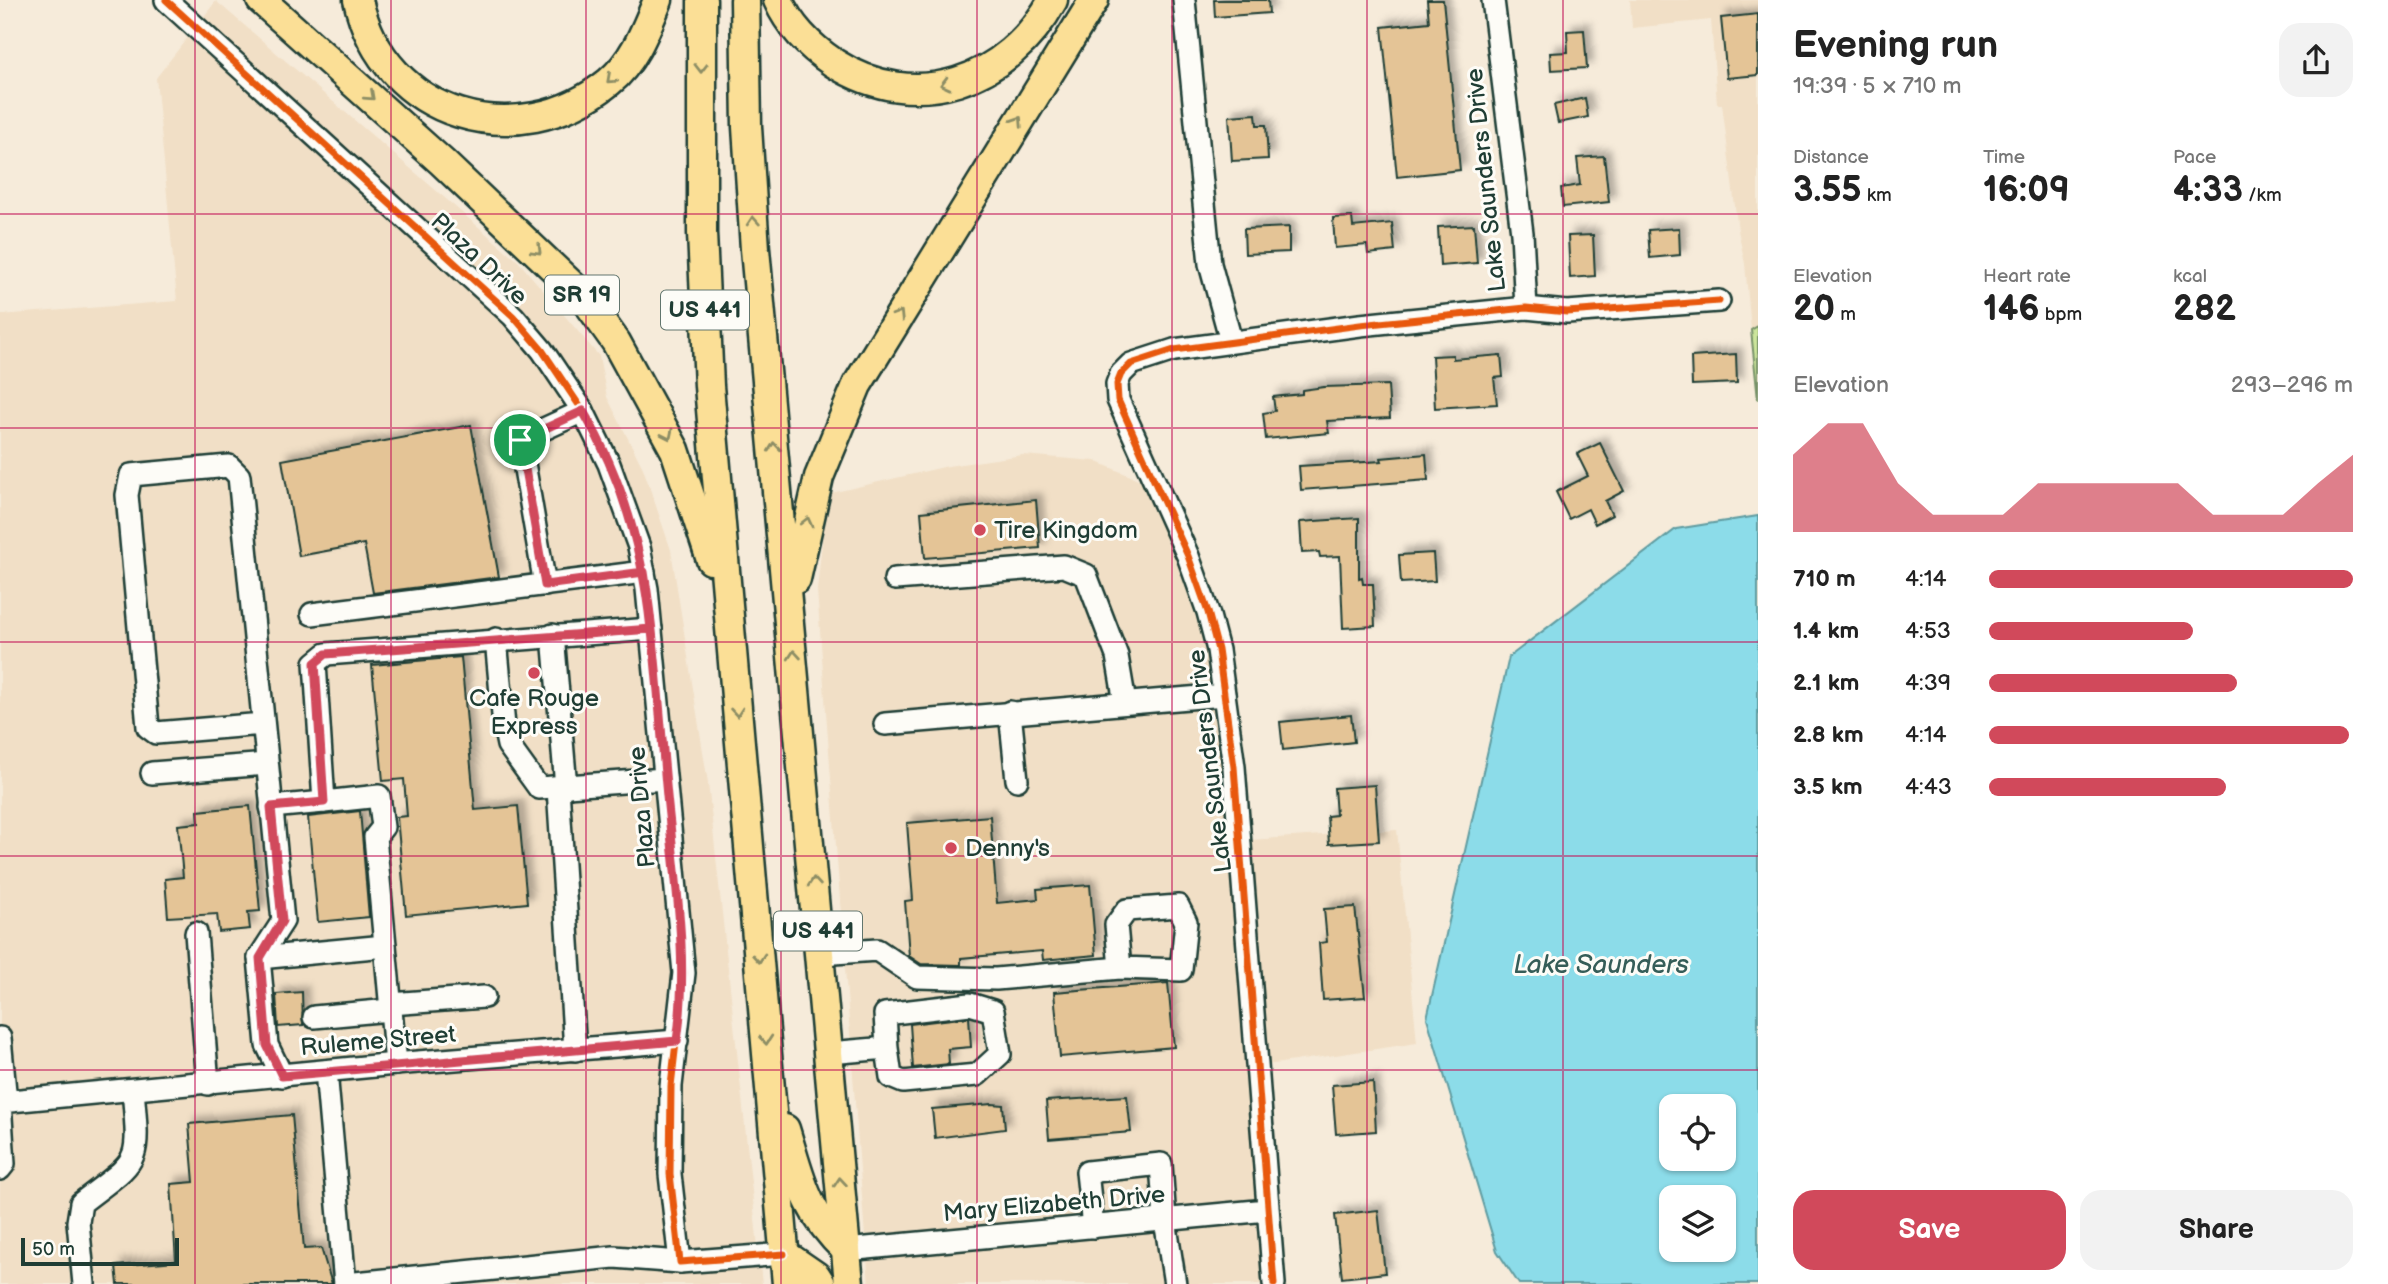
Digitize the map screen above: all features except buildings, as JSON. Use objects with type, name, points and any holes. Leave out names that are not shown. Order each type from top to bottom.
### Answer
[{"type":"main road","name":"SR 19","points":[[261,0],[541,253],[583,296],[616,342],[675,450],[694,500],[728,620]]},
{"type":"main road","points":[[290,0],[319,51]]},
{"type":"main road","points":[[358,0],[374,46],[386,65],[402,81],[457,114],[513,121],[538,118],[564,110],[611,80],[626,64],[658,0]]},
{"type":"main road","name":"US 441","points":[[702,0],[702,233],[709,386],[787,1284]]},
{"type":"main road","name":"US 441","points":[[745,0],[747,127],[755,249],[849,1284]]},
{"type":"main road","points":[[778,0],[792,25],[823,56],[862,78],[907,88],[946,85],[1001,62],[1022,44],[1053,0]]},
{"type":"main road","points":[[790,613],[806,523],[818,477],[858,385],[1094,0]]},
{"type":"main road","points":[[770,1079],[809,1204],[823,1228],[846,1250]]},
{"type":"main road","points":[[784,1254],[816,1276],[821,1284]]},
{"type":"street","name":"Plaza Drive","points":[[166,0],[513,316],[564,378],[583,411],[609,464],[639,547],[644,572],[684,973],[677,1041]]},
{"type":"street","points":[[1184,0],[1184,31],[1196,118],[1210,264],[1231,341]]},
{"type":"street","name":"Lake Saunders Drive","points":[[1274,1284],[1234,767],[1218,650],[1208,612],[1183,544],[1118,400],[1117,384],[1121,374],[1142,358],[1231,341],[1526,308],[1522,233],[1493,0]]},
{"type":"street","points":[[1526,308],[1567,312],[1719,301]]},
{"type":"street","points":[[545,585],[520,440],[583,411]]},
{"type":"street","points":[[263,724],[156,733],[148,727],[127,495],[131,475],[229,466],[239,476],[267,764],[282,921],[260,958],[267,1045],[282,1076]]},
{"type":"street","points":[[895,579],[1064,566],[1086,575],[1117,656],[1125,703]]},
{"type":"street","points":[[312,614],[644,572]]},
{"type":"street","points":[[324,802],[315,663],[326,654],[651,629]]},
{"type":"street","points":[[553,635],[575,1050]]},
{"type":"street","points":[[496,639],[503,726],[508,745],[540,789],[665,779]]},
{"type":"street","points":[[885,724],[1224,695]]},
{"type":"street","points":[[1010,712],[1017,780]]},
{"type":"street","points":[[152,773],[267,764]]},
{"type":"street","points":[[271,807],[379,796],[383,827],[375,837],[396,1064]]},
{"type":"street","points":[[196,933],[208,1084]]},
{"type":"street","points":[[260,958],[385,946]]},
{"type":"street","points":[[820,954],[877,950],[917,977],[996,979],[1119,968]]},
{"type":"street","points":[[314,1017],[484,997]]},
{"type":"street","points":[[970,1004],[993,1011],[1000,1054],[977,1075],[903,1082],[891,1077],[887,1048],[885,1014],[970,1004]]},
{"type":"street","points":[[0,1038],[4,1164],[0,1170]]},
{"type":"street","points":[[677,1041],[671,1086],[670,1174],[680,1262]]},
{"type":"street","name":"Ruleme Street","points":[[3,1102],[396,1064],[677,1041]]},
{"type":"street","points":[[829,1053],[887,1048]]},
{"type":"street","points":[[326,1071],[345,1284],[614,1257],[680,1262],[784,1254]]},
{"type":"street","points":[[84,1284],[78,1222],[81,1203],[132,1163],[138,1143],[133,1090]]},
{"type":"street","points":[[1093,1227],[1087,1172],[1161,1164],[1165,1220],[1175,1284]]},
{"type":"street","name":"Mary Elizabeth Drive","points":[[846,1250],[1268,1210]]},
{"type":"shaded area","points":[[1630,0],[1758,0],[1758,326],[1751,330],[1745,264],[1722,104],[1717,104],[1711,20],[1632,28]]},
{"type":"shaded area","points":[[216,1],[518,261],[599,356],[607,397],[643,468],[671,550],[708,783],[762,1284],[0,1284],[0,315],[177,301],[156,78]]},
{"type":"shaded area","points":[[1023,455],[1095,461],[1164,490],[1213,584],[1234,841],[1397,830],[1417,1043],[1253,1067],[1264,1200],[865,1237],[817,590],[827,494],[948,466]]},
{"type":"shaded area","points":[[1256,1222],[1262,1284],[869,1284],[867,1259]]},
{"type":"green space","points":[[1758,326],[1758,400],[1751,330]]},
{"type":"water","name":"Lake Saunders","points":[[1758,516],[1758,1284],[1519,1284],[1497,1251],[1427,1018],[1509,657],[1676,529]]},
{"type":"cycle path","points":[[166,0],[513,316],[542,350],[583,411],[609,464],[639,547],[647,589],[684,973],[671,1086],[670,1174],[680,1262],[784,1254]]},
{"type":"cycle path","points":[[1274,1284],[1234,767],[1218,650],[1188,556],[1118,400],[1117,384],[1121,374],[1131,364],[1174,350],[1360,325],[1526,308],[1567,312],[1719,301]]},
{"type":"place","name":"Tire Kingdom","points":[[980,530]]},
{"type":"place","name":"Cafe Rouge Express","points":[[534,673]]},
{"type":"place","name":"Denny's","points":[[951,848]]},
{"type":"route","points":[[520,440],[545,585],[644,572],[651,629],[684,973],[677,1041],[282,1076],[267,1045],[260,958],[282,921],[271,807],[324,802],[315,663],[326,654],[651,629],[647,589],[644,572],[639,547],[609,464],[583,411],[520,440]]}]
